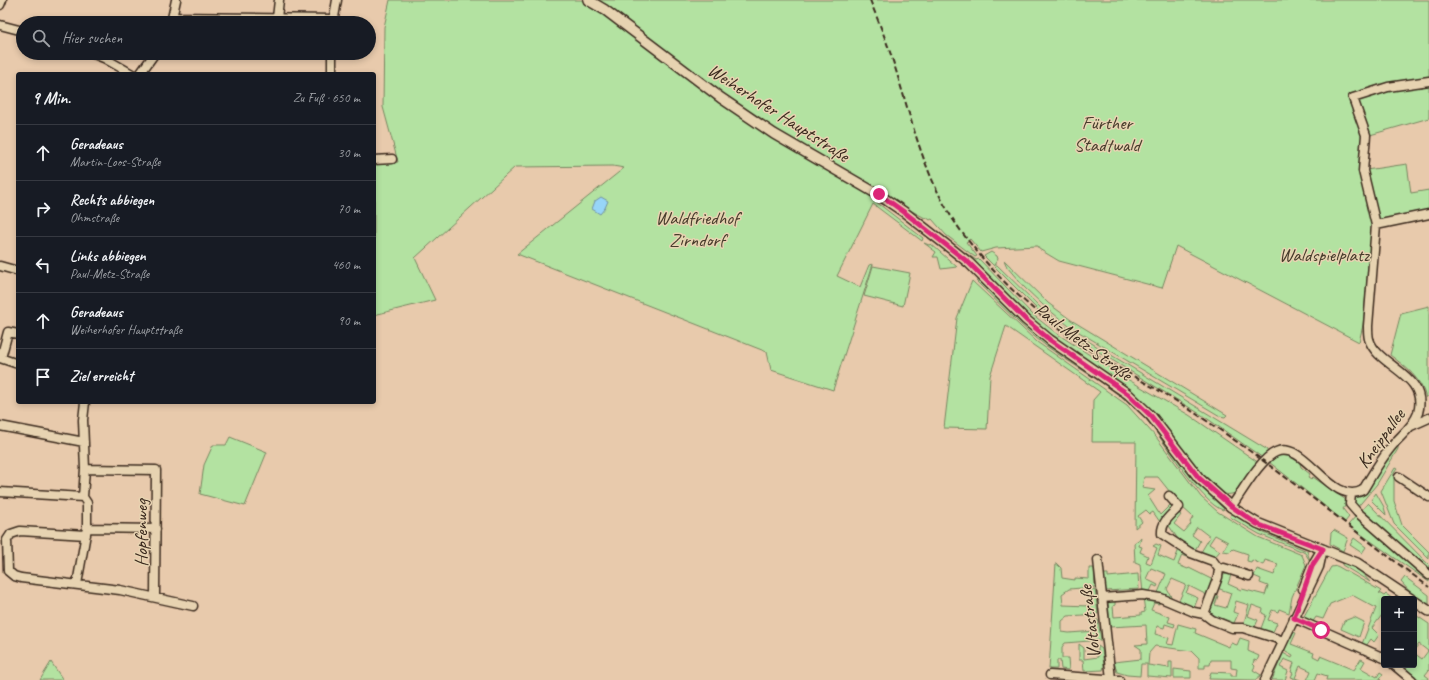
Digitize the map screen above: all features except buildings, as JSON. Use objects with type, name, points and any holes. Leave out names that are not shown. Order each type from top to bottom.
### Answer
[{"type":"street","points":[[0,5],[2,0]]},
{"type":"street","points":[[173,16],[176,0]]},
{"type":"street","points":[[277,16],[279,0]]},
{"type":"street","points":[[334,16],[337,0]]},
{"type":"street","name":"Weiherhofer Hauptstraße","points":[[588,0],[605,10],[721,98],[774,134],[879,194],[954,251]]},
{"type":"street","points":[[0,25],[16,29]]},
{"type":"street","points":[[108,60],[128,72]]},
{"type":"street","points":[[141,72],[150,60]]},
{"type":"street","points":[[332,60],[332,72]]},
{"type":"street","points":[[1429,81],[1388,87],[1353,98],[1366,135],[1363,171],[1376,225],[1429,214]]},
{"type":"street","points":[[376,160],[392,159]]},
{"type":"street","name":"Kneippallee","points":[[1231,506],[1264,462],[1275,452],[1282,450],[1301,457],[1332,484],[1351,494],[1363,490],[1392,446],[1411,426],[1420,406],[1418,391],[1415,384],[1375,349],[1369,339],[1368,326],[1376,225]]},
{"type":"street","name":"Paul-Metz-Straße","points":[[954,251],[969,263],[1026,320],[1050,340],[1128,394],[1151,416],[1199,478],[1231,506],[1257,524],[1357,563],[1406,596]]},
{"type":"street","points":[[0,266],[16,270]]},
{"type":"street","points":[[16,334],[8,332],[1,358],[16,363]]},
{"type":"street","points":[[77,584],[86,532],[87,504],[83,497],[86,469],[83,420],[85,404]]},
{"type":"street","points":[[1411,426],[1429,418]]},
{"type":"street","points":[[0,426],[84,442]]},
{"type":"street","name":"Hopfenweg","points":[[86,469],[156,470],[155,597]]},
{"type":"street","points":[[1399,476],[1429,497]]},
{"type":"street","points":[[0,492],[83,497]]},
{"type":"street","name":"Kneippallee","points":[[1351,494],[1350,504],[1357,512],[1429,575]]},
{"type":"street","points":[[1170,496],[1178,507],[1165,521],[1162,534],[1192,553],[1213,561],[1219,569],[1218,577],[1204,614]]},
{"type":"street","points":[[156,529],[86,532],[20,531],[11,534],[7,540],[8,571],[14,576],[77,584],[155,597],[193,606]]},
{"type":"street","points":[[1265,680],[1319,567],[1323,549]]},
{"type":"street","name":"Voltastraße","points":[[1098,560],[1102,598],[1115,680]]},
{"type":"street","points":[[1219,569],[1224,568],[1249,576]]},
{"type":"street","points":[[1102,598],[1143,595],[1161,598],[1194,612],[1204,614],[1212,620],[1232,628],[1243,628],[1278,638],[1282,642]]},
{"type":"street","points":[[1417,603],[1429,611]]},
{"type":"street","points":[[1294,618],[1381,657]]},
{"type":"street","points":[[1398,668],[1412,680]]},
{"type":"street","points":[[1050,675],[1115,680]]},
{"type":"green space","name":"Fürther Stadtwald","points":[[390,0],[1429,0],[1429,118],[1370,135],[1366,170],[1407,164],[1411,193],[1429,190],[1429,212],[1372,224],[1363,325],[1359,342],[1176,246],[1162,288],[1059,261],[1039,249],[1037,246],[996,248],[981,252],[970,239],[966,242],[977,256],[975,257],[946,235],[932,219],[930,220],[926,217],[925,218],[910,210],[881,191],[877,197],[904,214],[911,223],[877,199],[875,201],[923,238],[922,241],[873,204],[837,276],[860,287],[869,265],[873,264],[833,390],[771,370],[767,352],[517,254],[624,168],[613,166],[515,167],[415,258],[435,300],[376,315],[376,164],[398,162],[383,107],[384,27]]},
{"type":"green space","points":[[924,243],[929,245],[931,244],[957,267],[941,269],[938,257],[933,257],[936,252]]},
{"type":"green space","points":[[964,252],[976,260],[979,259],[1032,314],[1056,333],[1122,376],[1189,415],[1259,463],[1236,493],[1224,494],[1217,489],[1198,469],[1150,410],[1115,381],[1042,329],[1019,308]]},
{"type":"green space","points":[[991,252],[997,256],[998,259],[994,265],[997,265],[1041,308],[1070,330],[1266,449],[1268,452],[1263,458],[1205,417],[1068,333],[1040,312],[984,256]]},
{"type":"green space","points":[[1004,260],[1048,303],[1071,320],[1227,415],[1225,417],[1220,416],[1069,326],[1024,287],[1007,267]]},
{"type":"green space","points":[[873,266],[910,273],[903,306],[864,296]]},
{"type":"green space","points":[[972,281],[1037,342],[1127,405],[1156,437],[1201,497],[1218,512],[1258,537],[1302,555],[1306,565],[1292,597],[1289,613],[1279,609],[1278,612],[1272,610],[1268,620],[1277,623],[1272,634],[1260,631],[1266,615],[1262,613],[1263,609],[1252,605],[1248,616],[1258,620],[1254,629],[1243,626],[1249,605],[1236,601],[1233,612],[1238,614],[1234,623],[1211,614],[1209,611],[1214,595],[1218,596],[1215,605],[1226,608],[1231,593],[1217,588],[1222,576],[1232,572],[1228,584],[1241,590],[1265,595],[1268,586],[1260,583],[1261,579],[1254,576],[1257,569],[1274,575],[1278,564],[1265,560],[1263,565],[1252,560],[1251,562],[1247,561],[1248,554],[1233,549],[1230,552],[1223,551],[1228,542],[1215,535],[1209,544],[1220,551],[1214,558],[1201,552],[1210,537],[1197,527],[1192,535],[1200,541],[1195,550],[1178,539],[1167,523],[1177,512],[1181,515],[1174,524],[1184,532],[1191,524],[1190,522],[1193,517],[1182,507],[1158,477],[1144,477],[1142,488],[1155,490],[1148,496],[1160,515],[1172,503],[1174,505],[1173,509],[1160,522],[1153,512],[1150,514],[1146,510],[1138,516],[1142,522],[1135,528],[1136,442],[1092,442],[1093,400],[1100,392],[1006,326],[990,376],[987,429],[944,428],[957,318]]},
{"type":"green space","points":[[976,281],[979,281],[1028,327],[1123,395],[1146,416],[1192,478],[1224,509],[1223,510],[1214,505],[1204,496],[1182,469],[1145,418],[1134,407],[1122,397],[1036,338]]},
{"type":"green space","points":[[1429,306],[1429,393],[1426,398],[1417,379],[1390,355],[1401,313]]},
{"type":"green space","points":[[230,437],[267,452],[245,506],[200,494],[204,465],[213,445],[226,445]]},
{"type":"green space","points":[[1398,445],[1398,449],[1377,484],[1356,509],[1353,498],[1363,494],[1392,450]]},
{"type":"green space","points":[[1286,453],[1299,460],[1301,467],[1310,474],[1308,477],[1311,479],[1313,477],[1346,500],[1343,509],[1349,517],[1345,522],[1269,462],[1279,455]]},
{"type":"green space","points":[[1395,468],[1397,469],[1394,473],[1394,501],[1402,525],[1429,552],[1429,559],[1394,524],[1381,491]]},
{"type":"green space","points":[[1376,493],[1384,507],[1386,515],[1371,500]]},
{"type":"green space","points":[[1368,503],[1429,565],[1429,573],[1360,512]]},
{"type":"green space","points":[[1231,513],[1264,533],[1307,551],[1310,561],[1305,553],[1259,534],[1230,517]]},
{"type":"green space","points":[[1357,515],[1429,577],[1429,582],[1348,525]]},
{"type":"green space","points":[[1334,530],[1348,538],[1343,551],[1330,544],[1331,533]]},
{"type":"green space","points":[[1141,538],[1139,546],[1142,547],[1140,552],[1148,556],[1146,562],[1151,564],[1157,548],[1153,546],[1156,544],[1161,546],[1158,555],[1174,562],[1179,549],[1191,555],[1190,558],[1182,555],[1178,565],[1188,569],[1189,568],[1213,580],[1207,595],[1189,586],[1186,593],[1198,598],[1193,610],[1178,603],[1186,585],[1172,579],[1167,589],[1173,600],[1157,595],[1166,574],[1151,568],[1146,579],[1158,585],[1157,587],[1153,585],[1149,593],[1143,593],[1140,564],[1135,562],[1134,543]]},
{"type":"green space","points":[[1354,538],[1366,547],[1362,553],[1350,545]]},
{"type":"green space","points":[[1343,562],[1360,571],[1370,582],[1342,565]]},
{"type":"green space","points":[[1056,563],[1061,568],[1062,578],[1075,580],[1075,578],[1089,579],[1089,568],[1094,568],[1095,587],[1069,589],[1062,594],[1063,605],[1089,606],[1090,590],[1095,589],[1098,614],[1068,616],[1062,621],[1062,632],[1069,633],[1096,631],[1096,620],[1098,620],[1101,640],[1065,643],[1062,647],[1062,658],[1068,658],[1069,670],[1061,669],[1060,660],[1057,660],[1057,669],[1049,669]]},
{"type":"green space","points":[[1337,566],[1381,591],[1379,593],[1384,596],[1381,596],[1381,616],[1372,628],[1379,635],[1374,642],[1371,639],[1366,646],[1362,644],[1376,608],[1352,595],[1330,604],[1323,619],[1316,617],[1312,623],[1303,618],[1331,567]]},
{"type":"green space","points":[[1103,574],[1108,574],[1108,577],[1138,574],[1139,589],[1106,591]]},
{"type":"green space","points":[[1405,577],[1429,595],[1429,607],[1417,598],[1417,596],[1412,594],[1401,582]]},
{"type":"green space","points":[[1143,597],[1160,599],[1159,604],[1154,603],[1151,610],[1170,617],[1168,622],[1175,624],[1174,627],[1165,624],[1164,628],[1157,626],[1155,634],[1169,638],[1167,644],[1173,645],[1178,624],[1196,629],[1195,633],[1229,647],[1231,643],[1237,645],[1240,638],[1249,641],[1248,651],[1259,656],[1257,661],[1254,660],[1253,664],[1255,666],[1253,670],[1261,675],[1255,680],[1209,679],[1211,672],[1231,673],[1231,676],[1236,676],[1237,669],[1231,668],[1231,660],[1211,660],[1210,665],[1205,665],[1205,668],[1199,668],[1199,658],[1192,651],[1155,646],[1149,653],[1148,665],[1169,668],[1169,662],[1172,662],[1172,678],[1147,676],[1147,664],[1141,664],[1140,676],[1127,675],[1117,672],[1114,662],[1141,659],[1141,649],[1135,645],[1147,644],[1146,625],[1110,627],[1108,601],[1115,600],[1115,605],[1113,606],[1114,617],[1141,615],[1141,613],[1145,612]]},
{"type":"green space","points":[[1417,616],[1429,624],[1429,670],[1425,675],[1429,678],[1428,680],[1420,680],[1404,668],[1417,668],[1417,655],[1422,659],[1428,651],[1419,644],[1417,646]]},
{"type":"green space","points":[[1354,617],[1364,622],[1359,637],[1341,629],[1344,621]]},
{"type":"green space","points":[[1293,632],[1296,633],[1291,644],[1314,653],[1313,656],[1319,659],[1320,656],[1354,670],[1361,659],[1365,661],[1361,668],[1377,677],[1380,672],[1383,674],[1379,679],[1381,680],[1326,680],[1327,676],[1318,673],[1315,680],[1307,680],[1311,671],[1300,666],[1295,678],[1300,680],[1294,680],[1294,678],[1291,677],[1293,673],[1291,672],[1294,663],[1284,659],[1280,667],[1288,671],[1285,680],[1272,680],[1283,653],[1292,658],[1293,655],[1284,650]]},
{"type":"green space","points":[[1079,644],[1084,648],[1084,659],[1098,657],[1098,646],[1102,649],[1103,670],[1084,671],[1083,660],[1079,660]]},
{"type":"green space","points":[[51,662],[63,680],[40,680]]},
{"type":"green space","points":[[1174,669],[1191,671],[1191,678],[1174,678]]},
{"type":"water","points":[[601,197],[608,201],[600,214],[592,209],[595,201]]},
{"type":"railway","points":[[870,0],[884,34],[919,146],[937,190],[961,231],[989,266],[1005,283],[1057,328],[1075,341],[1115,366],[1170,397],[1213,425],[1276,470],[1429,587]]},
{"type":"route","points":[[879,194],[969,263],[1026,320],[1050,340],[1128,394],[1151,416],[1199,478],[1231,506],[1257,524],[1323,549],[1313,564],[1299,600],[1294,618],[1321,630]]},
{"type":"park label","name":"Waldfriedhof Zirndorf","points":[[697,228]]},
{"type":"park label","name":"Waldspielplatz","points":[[1324,254]]}]
